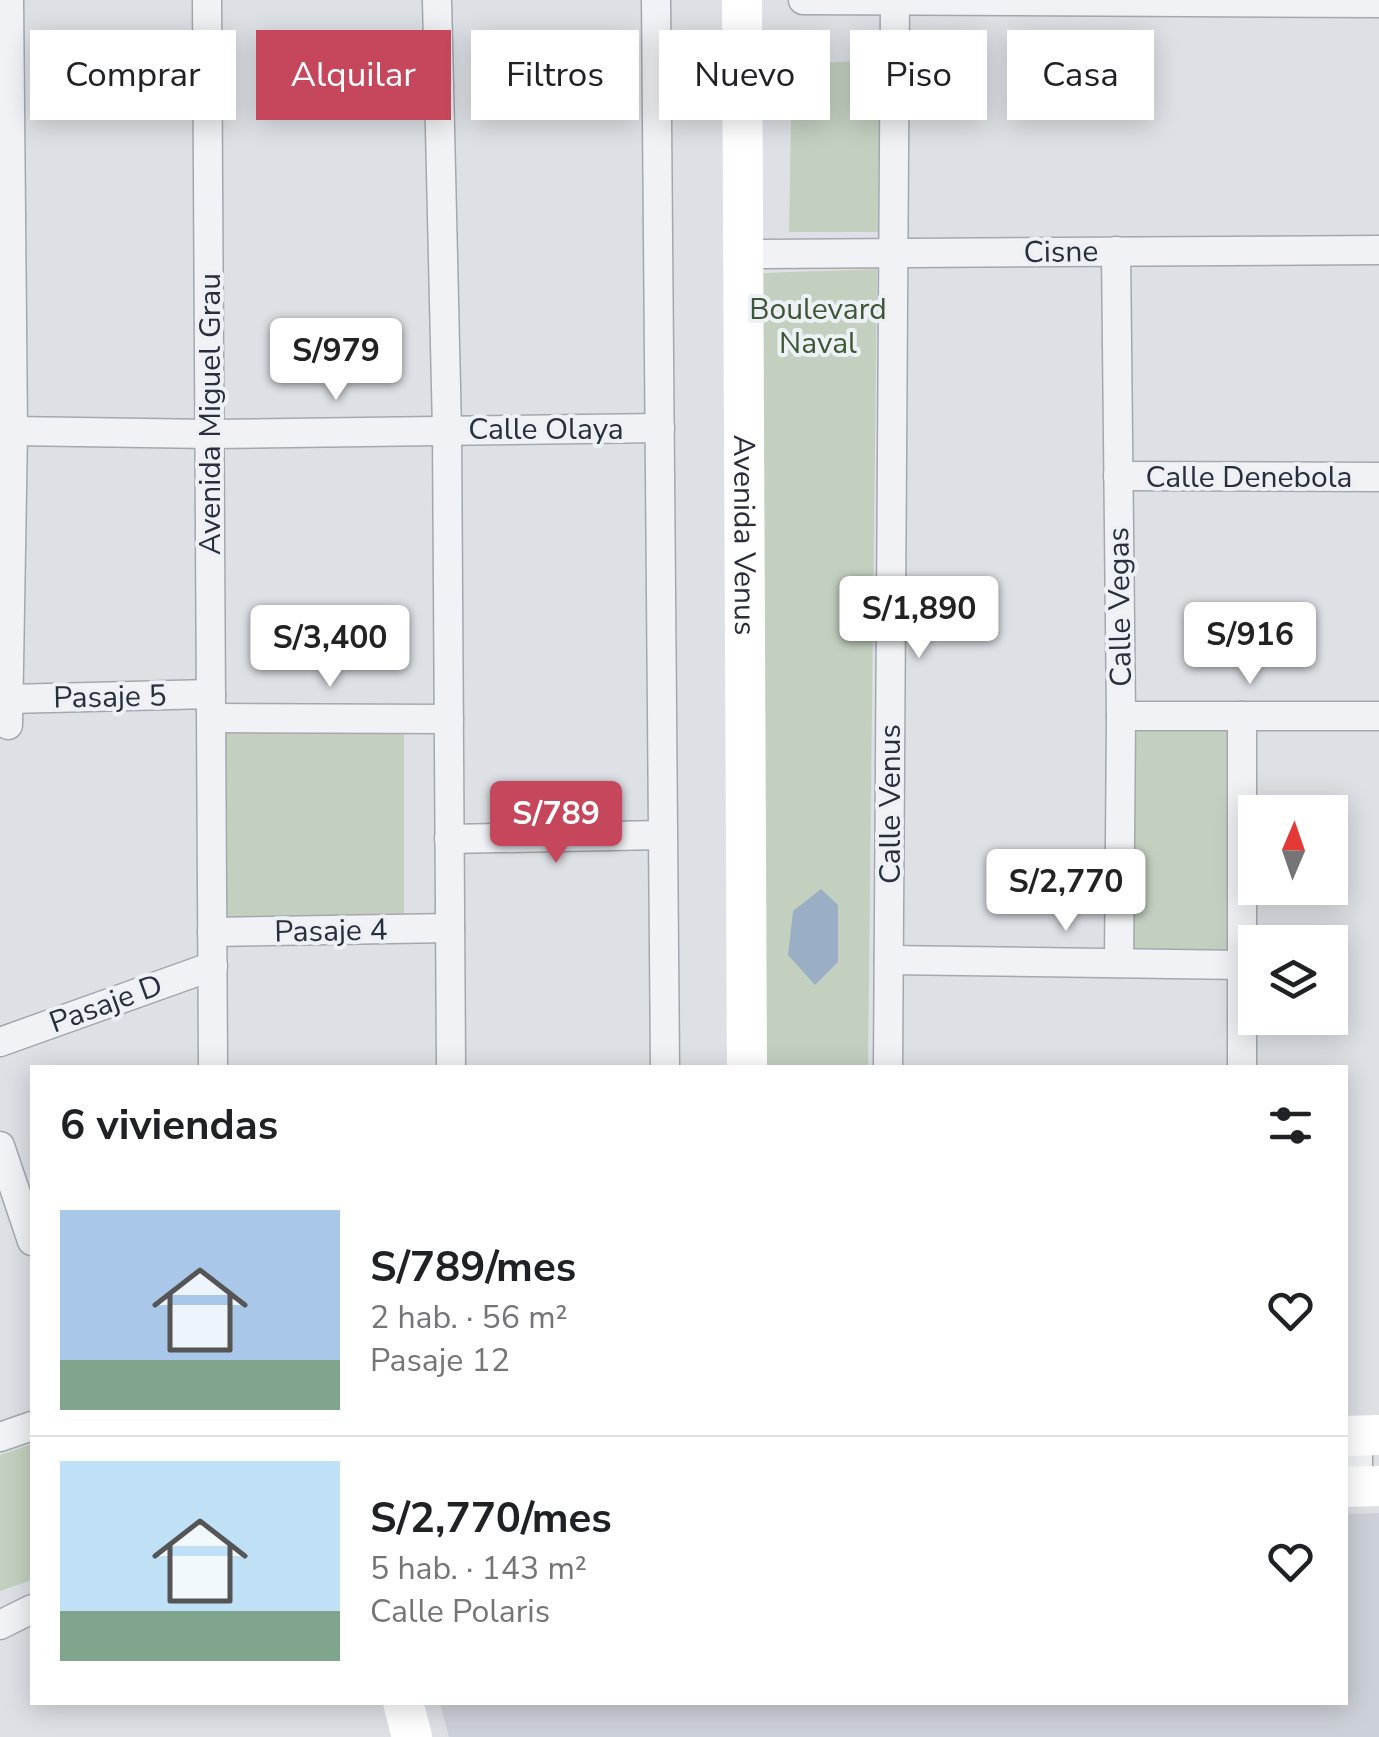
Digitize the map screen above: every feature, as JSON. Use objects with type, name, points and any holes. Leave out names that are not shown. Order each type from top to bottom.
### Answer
[{"type":"street","points":[[8,0],[5,106],[13,431]]},
{"type":"street","name":"Avenida Miguel Grau","points":[[208,0],[213,1065]]},
{"type":"street","points":[[437,0],[446,430],[451,1065]]},
{"type":"street","points":[[656,0],[665,1065]]},
{"type":"street","name":"Avenida Venus","points":[[742,0],[747,1065]]},
{"type":"street","points":[[802,0],[1379,3]]},
{"type":"street","name":"Calle Venus","points":[[888,1065],[895,0]]},
{"type":"street","name":"Cisne","points":[[743,254],[1379,250]]},
{"type":"street","name":"Calle Vegas","points":[[1116,251],[1121,716],[1119,963]]},
{"type":"street","name":"Calle Olaya","points":[[13,431],[210,434],[660,428]]},
{"type":"street","name":"Pasaje 5","points":[[13,431],[8,712],[212,706],[448,719]]},
{"type":"street","name":"Calle Denebola","points":[[1118,476],[1379,478]]},
{"type":"street","points":[[1121,716],[1379,716]]},
{"type":"street","points":[[1242,716],[1242,925]]},
{"type":"street","points":[[449,839],[662,835]]},
{"type":"street","name":"Pasaje 4","points":[[212,932],[450,928]]},
{"type":"street","points":[[889,960],[1238,965]]},
{"type":"street","name":"Pasaje D","points":[[0,1042],[212,966]]},
{"type":"street","points":[[1242,1035],[1242,1065]]},
{"type":"street","points":[[0,1146],[30,1222]]},
{"type":"street","points":[[0,1228],[30,1225]]},
{"type":"street","points":[[0,1436],[30,1427]]},
{"type":"street","points":[[1361,1436],[1361,1487]]},
{"type":"street","points":[[0,1625],[30,1610]]},
{"type":"street","points":[[404,1705],[412,1737]]},
{"type":"shaded area","points":[[1379,1513],[1379,1737],[449,1737],[441,1705],[1348,1705],[1348,1514]]},
{"type":"green space","points":[[830,62],[850,62],[850,120],[887,120],[887,232],[789,232],[791,120],[830,120]]},
{"type":"green space","name":"Boulevard Naval","points":[[877,269],[868,1065],[766,1065],[763,273]]},
{"type":"green space","points":[[224,718],[404,729],[404,929],[227,916]]},
{"type":"green space","points":[[1129,723],[1235,723],[1234,957],[1125,954]]},
{"type":"green space","points":[[30,1445],[30,1581],[0,1591],[0,1455]]},
{"type":"water","points":[[821,889],[838,905],[838,962],[815,985],[788,955],[793,911]]}]
